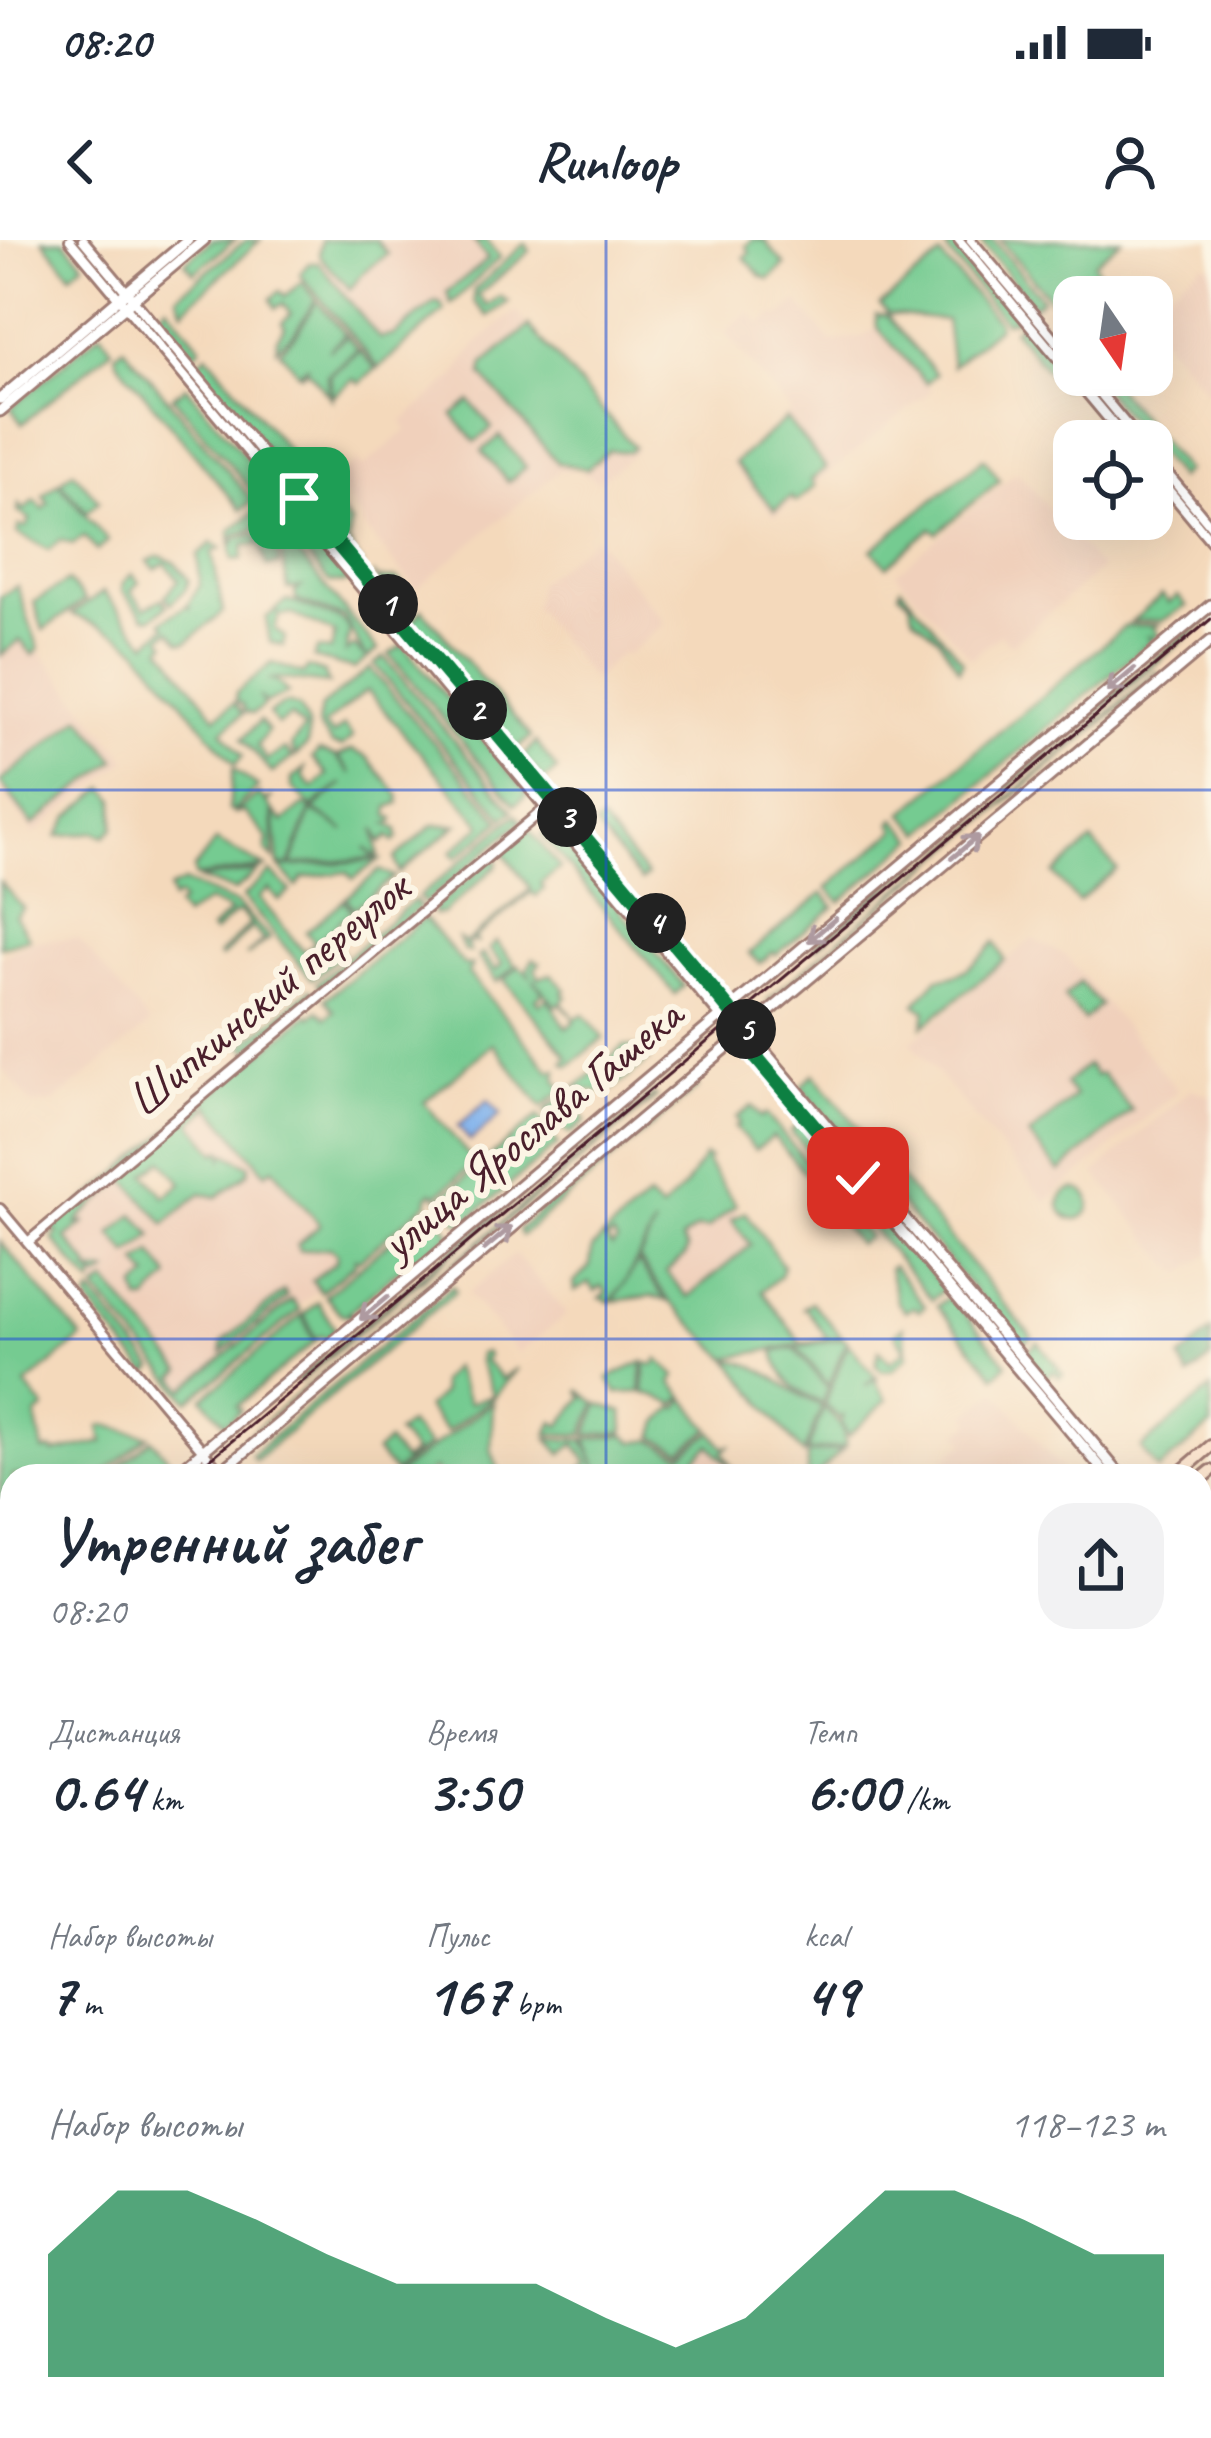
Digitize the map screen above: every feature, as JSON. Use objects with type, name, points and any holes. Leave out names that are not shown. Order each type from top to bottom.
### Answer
[{"type":"street","points":[[70,240],[126,299],[554,801],[725,1013]]},
{"type":"street","points":[[83,240],[126,299],[545,808],[1110,1464]]},
{"type":"street","points":[[0,411],[188,240]]},
{"type":"street","points":[[0,399],[204,240]]},
{"type":"street","points":[[958,240],[1109,420]]},
{"type":"street","points":[[971,240],[1053,337]]},
{"type":"street","points":[[1102,396],[1122,420]]},
{"type":"street","points":[[1173,480],[1211,526]]},
{"type":"street","points":[[1173,495],[1211,541]]},
{"type":"street","name":"улица Ярослава Гашека","points":[[187,1464],[1211,605]]},
{"type":"street","name":"улица Ярослава Гашека","points":[[233,1464],[1211,641]]},
{"type":"street","name":"Шипкинский переулок","points":[[28,1242],[554,801]]},
{"type":"street","points":[[743,1034],[1098,1464]]},
{"type":"street","points":[[0,1209],[212,1464]]},
{"type":"shaded area","points":[[350,240],[476,240],[493,261],[378,362],[306,276]]},
{"type":"shaded area","points":[[1204,263],[1211,266],[1211,396],[1173,351],[1173,287]]},
{"type":"shaded area","points":[[797,301],[832,342],[864,336],[877,327],[932,390],[775,516],[730,463],[791,412],[725,332],[750,312],[761,324],[775,314],[779,317]]},
{"type":"shaded area","points":[[516,311],[637,451],[598,482],[579,469],[559,471],[416,589],[363,526],[333,480],[357,461],[363,467],[407,430],[402,422],[455,376],[476,344]]},
{"type":"shaded area","points":[[1017,471],[1053,513],[1053,540],[1076,540],[1101,569],[1011,645],[1000,634],[971,658],[896,573]]},
{"type":"shaded area","points":[[595,537],[665,623],[627,655],[621,653],[593,680],[534,608],[538,583]]},
{"type":"shaded area","points":[[21,629],[128,760],[34,834],[0,790],[0,648]]},
{"type":"shaded area","points":[[78,938],[150,1024],[53,1103],[32,1104],[0,1066],[0,957],[31,941]]},
{"type":"shaded area","points":[[1032,939],[1066,956],[1178,1091],[1046,1202],[911,1042]]},
{"type":"shaded area","points":[[1191,1089],[1211,1096],[1211,1252],[1183,1273],[1172,1266],[1095,1173]]},
{"type":"shaded area","points":[[217,1101],[353,1262],[188,1395],[56,1238],[130,1175],[166,1216],[214,1179],[178,1133]]},
{"type":"shaded area","points":[[719,1188],[745,1221],[751,1243],[752,1293],[726,1350],[643,1253]]},
{"type":"shaded area","points":[[515,1254],[566,1312],[518,1353],[468,1293]]},
{"type":"shaded area","points":[[996,1391],[1057,1464],[939,1464],[966,1442],[959,1433],[972,1422],[967,1415]]},
{"type":"shaded area","points":[[710,1441],[730,1464],[684,1464]]},
{"type":"green space","points":[[43,240],[64,240],[84,263],[71,274]]},
{"type":"green space","points":[[212,240],[235,240],[194,273],[185,262]]},
{"type":"green space","points":[[246,240],[260,240],[183,310],[177,296]]},
{"type":"green space","points":[[321,240],[376,240],[388,254],[350,289],[319,255]]},
{"type":"green space","points":[[473,240],[485,240],[500,257],[451,304],[447,292],[488,259]]},
{"type":"green space","points":[[752,240],[764,240],[785,265],[769,279],[744,257]]},
{"type":"green space","points":[[979,240],[993,240],[1042,299],[1034,306]]},
{"type":"green space","points":[[1000,240],[1121,240],[1094,263],[1098,270],[1091,276],[1053,276],[1053,303]]},
{"type":"green space","points":[[525,243],[530,251],[478,295],[487,306],[500,296],[508,302],[488,316],[474,302],[474,290]]},
{"type":"green space","points":[[954,243],[1017,319],[1005,322],[946,250]]},
{"type":"green space","points":[[941,256],[998,322],[998,327],[952,366],[946,320],[888,314],[880,305]]},
{"type":"green space","points":[[310,263],[319,263],[379,338],[394,335],[435,302],[444,311],[379,368],[300,274]]},
{"type":"green space","points":[[302,282],[316,299],[295,332],[277,348],[285,327],[282,322],[291,314],[283,303],[276,308],[271,299],[280,291],[285,296]]},
{"type":"green space","points":[[317,301],[345,334],[328,350],[347,336],[358,349],[327,375],[331,398],[308,370],[300,375],[309,365],[298,373],[280,351]]},
{"type":"green space","points":[[167,305],[201,347],[194,354],[160,312]]},
{"type":"green space","points":[[876,315],[887,316],[936,374],[926,383],[877,327]]},
{"type":"green space","points":[[1021,323],[1053,361],[1053,378],[1013,330]]},
{"type":"green space","points":[[529,326],[634,447],[629,452],[609,450],[587,469],[558,463],[482,375],[484,364]]},
{"type":"green space","points":[[101,332],[112,349],[22,424],[11,408]]},
{"type":"green space","points":[[124,347],[253,501],[241,510],[117,361],[115,354]]},
{"type":"green space","points":[[360,351],[376,369],[359,384],[354,379],[333,396],[330,375]]},
{"type":"green space","points":[[207,354],[312,479],[300,491],[195,365]]},
{"type":"green space","points":[[186,386],[272,488],[257,497],[173,397]]},
{"type":"green space","points":[[1109,396],[1124,396],[1144,420],[1129,420]]},
{"type":"green space","points":[[470,401],[492,428],[475,442],[453,415]]},
{"type":"green space","points":[[786,419],[826,468],[811,480],[815,486],[796,502],[791,497],[775,510],[734,463]]},
{"type":"green space","points":[[500,436],[526,467],[508,482],[482,451]]},
{"type":"green space","points":[[1173,455],[1186,471],[1178,478],[1173,472]]},
{"type":"green space","points":[[984,458],[1000,480],[937,533],[931,528],[887,566],[872,550]]},
{"type":"green space","points":[[73,471],[99,501],[87,512],[60,482]]},
{"type":"green space","points":[[58,483],[108,541],[97,551],[84,536],[73,544],[60,540],[49,550],[17,533],[30,519],[18,512],[19,504],[24,510],[35,500],[43,509],[49,503],[43,496]]},
{"type":"green space","points":[[319,487],[351,524],[348,542],[364,567],[306,498]]},
{"type":"green space","points":[[278,496],[349,581],[329,582],[263,503]]},
{"type":"green space","points":[[260,508],[378,650],[354,669],[314,658],[317,649],[331,650],[335,633],[292,614],[281,616],[276,611],[275,629],[285,637],[283,646],[270,642],[266,618],[287,600],[340,619],[350,629],[346,652],[354,646],[366,658],[344,617],[296,600],[295,592],[301,587],[288,589],[279,539],[268,526],[234,535],[231,546],[230,531]]},
{"type":"green space","points":[[267,532],[275,541],[279,564],[267,566],[258,538],[258,545],[244,545],[242,559],[233,560],[231,549],[237,538]]},
{"type":"green space","points":[[212,543],[221,548],[212,552],[223,612],[187,642],[170,630],[162,637],[166,643],[162,647],[216,717],[234,703],[243,714],[222,731],[243,756],[235,765],[138,649],[72,614],[103,592],[147,643],[166,627],[162,621],[186,606],[191,609],[188,604],[200,585],[198,555]]},
{"type":"green space","points":[[159,556],[174,562],[189,580],[171,603],[165,596],[179,580],[165,563],[155,569],[148,561]]},
{"type":"green space","points":[[372,573],[378,579],[398,579],[415,602],[402,613]]},
{"type":"green space","points":[[132,574],[139,582],[131,591],[145,608],[162,599],[167,606],[151,618],[122,591]]},
{"type":"green space","points":[[68,581],[85,600],[43,630],[34,602]]},
{"type":"green space","points":[[17,586],[39,649],[33,655],[20,640],[0,656],[0,597]]},
{"type":"green space","points":[[901,587],[963,661],[959,669],[938,637],[914,617],[909,600],[899,593]]},
{"type":"green space","points":[[1162,595],[1169,603],[1178,596],[1187,606],[1163,620],[1131,622]]},
{"type":"green space","points":[[422,609],[531,737],[517,749],[411,623]]},
{"type":"green space","points":[[1211,612],[1211,617],[814,946]]},
{"type":"green space","points":[[1158,625],[1154,628],[1159,635],[1153,639],[1147,635],[1151,641],[922,833],[903,813],[1125,626]]},
{"type":"green space","points":[[403,645],[528,794],[515,805],[389,654]]},
{"type":"green space","points":[[384,657],[513,811],[504,818],[374,664]]},
{"type":"green space","points":[[272,663],[303,674],[308,667],[324,673],[329,684],[268,680],[277,681],[288,693],[266,703],[259,696],[264,705],[253,714],[245,712],[236,702],[236,693]]},
{"type":"green space","points":[[370,668],[501,821],[456,858],[451,852],[482,825],[367,690],[324,725],[333,735],[344,726],[353,737],[342,747],[332,745],[318,726],[321,707]]},
{"type":"green space","points":[[1158,672],[1160,674],[766,1002]]},
{"type":"green space","points":[[286,703],[299,707],[308,725],[308,744],[295,757],[291,745],[304,729],[291,716],[277,725],[269,714]]},
{"type":"green space","points":[[81,717],[116,760],[33,825],[0,782]]},
{"type":"green space","points":[[260,721],[268,731],[257,746],[267,760],[285,749],[292,758],[272,773],[242,739]]},
{"type":"green space","points":[[536,742],[557,770],[544,781],[523,756]]},
{"type":"green space","points":[[352,750],[367,757],[399,795],[399,803],[389,807],[393,822],[387,824],[397,829],[398,838],[394,842],[389,836],[381,843],[375,828],[379,858],[365,848],[375,858],[291,865],[312,810],[345,831],[314,809],[343,783],[312,807],[292,787],[292,779],[305,768],[303,777],[313,788],[327,775],[312,758],[319,751],[335,756],[351,774],[338,756]]},
{"type":"green space","points":[[233,769],[258,787],[232,812],[229,810]]},
{"type":"green space","points":[[105,788],[115,799],[114,828],[105,836],[95,832],[58,836],[70,816]]},
{"type":"green space","points":[[259,794],[264,801],[273,797],[267,803],[272,810],[274,859],[266,851],[268,839],[245,812],[234,814]]},
{"type":"green space","points":[[304,805],[311,809],[289,865],[279,865],[274,812],[283,822]]},
{"type":"green space","points":[[516,815],[522,821],[425,903],[419,897]]},
{"type":"green space","points":[[896,819],[915,839],[840,902],[827,888],[896,830],[892,823]]},
{"type":"green space","points":[[601,821],[647,876],[641,881],[595,826]]},
{"type":"green space","points":[[433,825],[457,825],[399,873],[395,858]]},
{"type":"green space","points":[[551,828],[684,986],[675,994],[542,835]]},
{"type":"green space","points":[[529,829],[560,868],[541,883],[544,889],[536,896],[531,892],[475,938],[478,944],[473,940],[467,945],[470,952],[464,951],[459,939],[466,943],[531,889],[503,852]]},
{"type":"green space","points":[[216,841],[265,867],[195,877],[194,869]]},
{"type":"green space","points":[[1092,841],[1117,869],[1078,902],[1054,874]]},
{"type":"green space","points":[[492,859],[498,861],[497,866],[442,914],[434,914],[434,908]]},
{"type":"green space","points":[[379,860],[353,879],[347,872],[303,878],[297,887],[280,867]]},
{"type":"green space","points":[[380,870],[394,877],[354,909],[346,898]]},
{"type":"green space","points":[[259,871],[234,891],[198,879]]},
{"type":"green space","points":[[271,872],[291,891],[279,901],[269,889],[259,898],[304,952],[315,943],[324,957],[338,947],[343,953],[312,979],[243,897]]},
{"type":"green space","points":[[0,882],[23,908],[15,916],[29,938],[0,947]]},
{"type":"green space","points":[[184,882],[237,904],[270,938],[246,956],[263,940],[252,927],[221,958],[250,924],[235,913],[214,933],[211,930],[230,911],[208,901],[184,917],[177,907],[182,902],[178,896],[172,900],[169,889]]},
{"type":"green space","points":[[823,893],[834,907],[776,955],[773,952],[760,963],[749,953]]},
{"type":"green space","points":[[344,900],[352,911],[315,943],[306,932]]},
{"type":"green space","points":[[414,900],[420,907],[322,989],[317,983]]},
{"type":"green space","points":[[424,918],[464,965],[472,965],[468,973],[550,1071],[557,1069],[556,1079],[564,1089],[542,1107],[493,1044],[424,1102],[472,1159],[466,1164],[469,1168],[436,1196],[433,1192],[428,1196],[428,1202],[359,1260],[355,1258],[355,1264],[321,1292],[312,1280],[336,1262],[337,1254],[330,1248],[299,1251],[297,1245],[320,1225],[273,1168],[266,1173],[205,1100],[308,1014],[311,1017],[318,1010],[326,1018],[334,1011],[325,999]]},
{"type":"green space","points":[[496,942],[516,966],[497,982],[478,957],[482,954],[496,970],[502,964],[489,949]]},
{"type":"green space","points":[[995,942],[1005,960],[923,1026],[926,1011],[915,1004],[938,978],[970,967]]},
{"type":"green space","points":[[533,959],[540,963],[535,969],[539,978],[551,974],[566,990],[567,997],[561,1002],[573,1016],[560,1003],[556,1006],[533,979],[543,993],[536,999],[540,1004],[547,998],[567,1028],[584,1014],[604,1038],[569,1066],[563,1062],[568,1057],[504,980],[519,966],[531,977],[526,971]]},
{"type":"green space","points":[[1080,982],[1100,1005],[1084,1020],[1064,997]]},
{"type":"green space","points":[[310,989],[315,995],[248,1051],[243,1045]]},
{"type":"green space","points":[[702,1040],[704,1042],[297,1380]]},
{"type":"green space","points":[[624,1046],[641,1049],[649,1060],[608,1093],[575,1088]]},
{"type":"green space","points":[[1087,1065],[1096,1076],[1101,1073],[1132,1110],[1060,1172],[1029,1136],[1075,1096],[1065,1084]]},
{"type":"green space","points":[[814,1074],[1032,1337],[1021,1346],[801,1087]]},
{"type":"green space","points":[[694,1082],[698,1087],[521,1236],[518,1230]]},
{"type":"green space","points":[[567,1093],[586,1121],[570,1134],[545,1111]]},
{"type":"green space","points":[[654,1095],[656,1097],[236,1446]]},
{"type":"green space","points":[[201,1103],[207,1109],[192,1123],[216,1153],[222,1150],[223,1158],[226,1153],[250,1166],[248,1173],[217,1197],[201,1193],[165,1224],[125,1179],[82,1216],[77,1224],[86,1222],[66,1238],[90,1267],[88,1271],[108,1272],[99,1278],[91,1272],[92,1285],[53,1239],[58,1234],[50,1233]],"holes":[[[163,1160],[182,1183],[165,1197],[146,1174]]]},
{"type":"green space","points":[[752,1106],[761,1118],[766,1114],[817,1175],[819,1190],[773,1136],[755,1150],[735,1127],[740,1123],[736,1118]]},
{"type":"green space","points":[[538,1116],[558,1144],[464,1223],[458,1222],[439,1200]]},
{"type":"green space","points":[[802,1120],[851,1178],[837,1188],[791,1131]]},
{"type":"green space","points":[[704,1156],[736,1205],[707,1229],[697,1228],[681,1240],[687,1249],[685,1256],[666,1272],[688,1297],[751,1245],[731,1220],[746,1212],[783,1266],[780,1276],[762,1291],[801,1343],[827,1338],[806,1308],[802,1309],[811,1302],[842,1336],[727,1358],[670,1302],[639,1259],[655,1225],[610,1302],[600,1298],[607,1293],[602,1286],[595,1291],[589,1283],[575,1291],[574,1283],[590,1266],[592,1249],[603,1237],[612,1247],[617,1242],[605,1235],[648,1198],[661,1210],[686,1185]]},
{"type":"green space","points":[[857,1185],[944,1289],[932,1300],[844,1195]]},
{"type":"green space","points":[[1075,1189],[1086,1193],[1090,1204],[1086,1215],[1075,1219],[1064,1215],[1060,1204],[1064,1193]]},
{"type":"green space","points":[[837,1199],[868,1237],[858,1244],[840,1222],[819,1217]]},
{"type":"green space","points":[[432,1206],[451,1234],[421,1259],[413,1258],[349,1312],[354,1316],[341,1314],[325,1296]]},
{"type":"green space","points":[[134,1214],[153,1235],[129,1255],[111,1234]]},
{"type":"green space","points":[[0,1241],[82,1338],[26,1385],[45,1409],[36,1416],[43,1451],[103,1442],[100,1427],[106,1425],[148,1436],[115,1464],[0,1464]]},
{"type":"green space","points":[[152,1253],[170,1277],[147,1301],[140,1301],[136,1288],[149,1277],[138,1263]]},
{"type":"green space","points":[[638,1262],[667,1301],[652,1296],[613,1301]]},
{"type":"green space","points":[[893,1266],[925,1306],[919,1311],[915,1307],[905,1311],[897,1302],[889,1269]]},
{"type":"green space","points":[[107,1282],[182,1371],[175,1377],[185,1389],[292,1300],[300,1310],[189,1401],[96,1290]]},
{"type":"green space","points":[[452,1286],[456,1291],[255,1460],[251,1455]]},
{"type":"green space","points":[[284,1291],[287,1297],[222,1352],[222,1343]]},
{"type":"green space","points":[[92,1293],[154,1368],[148,1374],[90,1305]]},
{"type":"green space","points":[[950,1296],[1007,1364],[995,1376],[937,1306]]},
{"type":"green space","points":[[318,1302],[335,1329],[327,1339],[316,1340],[304,1314]]},
{"type":"green space","points":[[302,1315],[314,1342],[237,1406],[241,1410],[225,1424],[203,1398]]},
{"type":"green space","points":[[903,1326],[908,1356],[893,1370],[882,1371],[876,1365],[879,1350],[890,1362],[905,1351],[895,1334]]},
{"type":"green space","points":[[1211,1331],[1211,1358],[1189,1377],[1180,1359]]},
{"type":"green space","points":[[846,1340],[829,1386],[797,1347]]},
{"type":"green space","points":[[1038,1342],[1063,1374],[1059,1377],[1054,1371],[1045,1378],[1025,1354]]},
{"type":"green space","points":[[848,1343],[875,1376],[865,1386],[877,1378],[887,1400],[848,1436],[841,1420],[845,1415],[839,1418],[825,1404]]},
{"type":"green space","points":[[794,1348],[828,1389],[822,1403],[797,1390],[781,1370],[774,1352]]},
{"type":"green space","points":[[485,1352],[484,1360],[502,1379],[517,1368],[494,1397],[446,1432],[426,1408],[442,1393],[440,1382],[453,1367],[469,1403],[493,1395],[479,1363],[479,1354]]},
{"type":"green space","points":[[658,1359],[676,1376],[672,1383],[684,1396],[676,1404],[644,1393],[646,1363],[655,1365]]},
{"type":"green space","points":[[729,1360],[754,1366],[822,1406],[803,1454]]},
{"type":"green space","points":[[643,1362],[641,1392],[617,1393],[608,1378]]},
{"type":"green space","points":[[1211,1389],[1211,1426],[1165,1464],[1153,1464],[1141,1448]]},
{"type":"green space","points":[[579,1390],[596,1403],[583,1435],[548,1434],[554,1422],[560,1426],[583,1397]]},
{"type":"green space","points":[[685,1398],[710,1429],[682,1451],[654,1437],[659,1422]]},
{"type":"green space","points":[[493,1402],[491,1449],[497,1464],[410,1464]]},
{"type":"green space","points":[[599,1404],[623,1412],[624,1432],[587,1435]]},
{"type":"green space","points":[[824,1407],[842,1427],[846,1446],[807,1452]]},
{"type":"green space","points":[[408,1424],[428,1446],[404,1464],[387,1464],[376,1452],[387,1442],[403,1461],[414,1453],[397,1433]]},
{"type":"green space","points":[[712,1432],[724,1447],[729,1446],[723,1452],[730,1464],[710,1445],[693,1461],[696,1464],[596,1464],[586,1439],[625,1435],[634,1442],[652,1440],[682,1455]]},
{"type":"green space","points":[[152,1439],[172,1464],[122,1464]]},
{"type":"green space","points":[[548,1439],[584,1440],[595,1464],[587,1464],[575,1444],[561,1454]]},
{"type":"green space","points":[[843,1449],[828,1464],[807,1464],[807,1454]]},
{"type":"water","points":[[488,1100],[501,1114],[470,1141],[458,1126]]},
{"type":"tram line","points":[[204,1464],[1211,619]]},
{"type":"route","points":[[299,498],[746,1030],[739,1037],[858,1178]]}]
